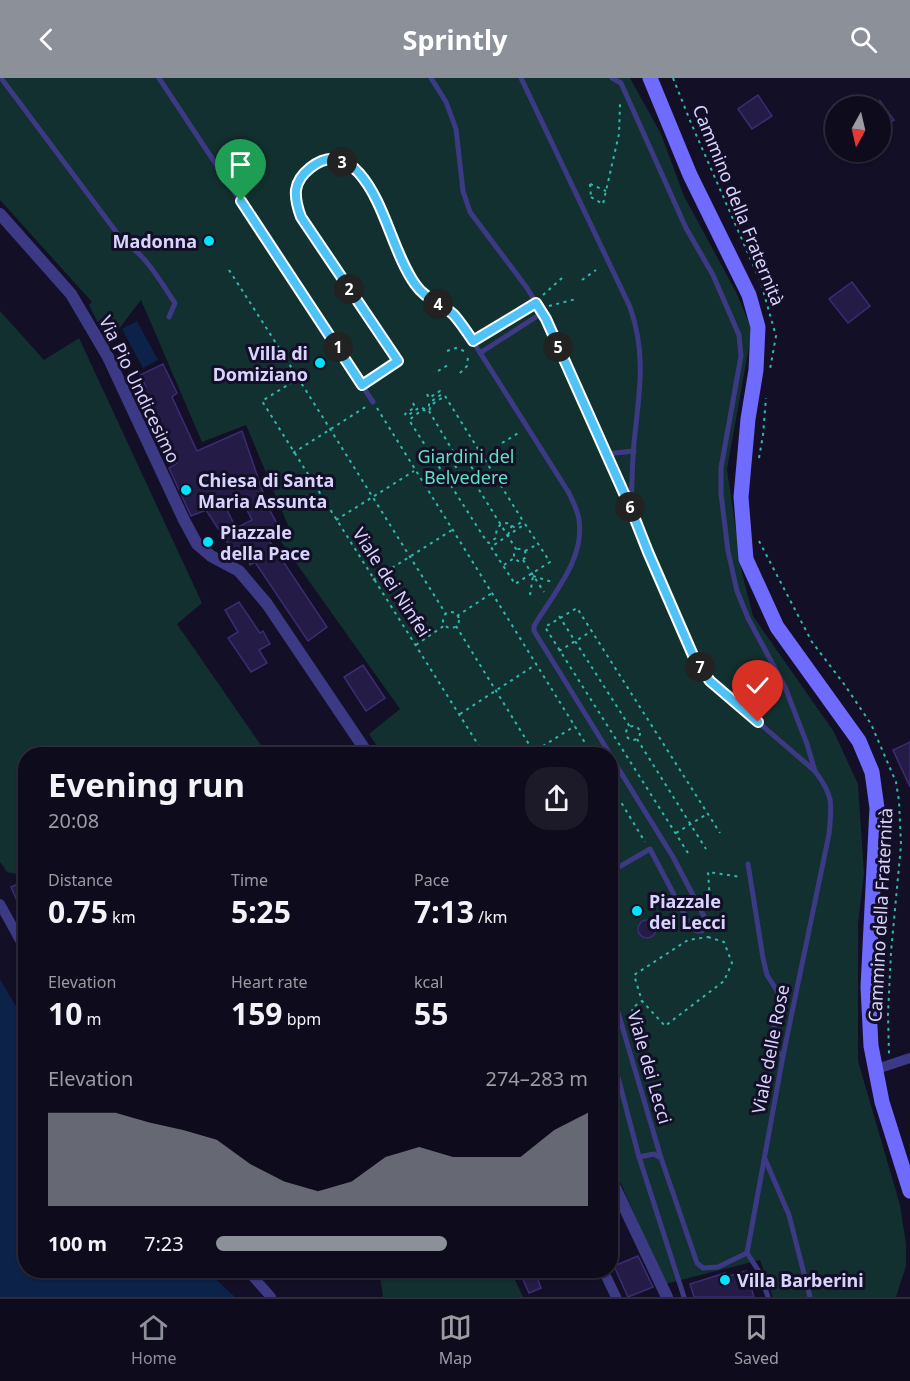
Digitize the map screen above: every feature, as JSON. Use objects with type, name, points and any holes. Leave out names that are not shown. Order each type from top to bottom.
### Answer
[{"type":"main road","points":[[650,78],[690,175],[749,295],[758,327],[756,370],[748,420],[741,497],[746,560],[777,627],[859,741],[869,762],[875,784],[877,825],[868,987],[869,1024],[874,1070],[910,1191]]},
{"type":"street","name":"Via Pio Undicesimo","points":[[0,214],[71,294],[108,357],[197,544],[211,556],[239,572],[267,604],[363,747]]},
{"type":"street","points":[[0,904],[18,937]]},
{"type":"street","points":[[874,1070],[910,1058]]},
{"type":"street","points":[[618,1194],[667,1297]]},
{"type":"street","points":[[254,1278],[271,1297]]},
{"type":"street","points":[[607,1278],[616,1297]]},
{"type":"lane","points":[[1,78],[123,241],[134,248],[154,272],[175,303],[168,317]]},
{"type":"lane","points":[[159,78],[373,402]]},
{"type":"lane","points":[[431,78],[446,102],[456,129],[463,191],[470,212],[527,288],[542,313],[631,509],[695,660],[710,681],[815,771]]},
{"type":"lane","points":[[521,78],[630,307],[636,325],[642,354],[642,375],[634,450],[631,509]]},
{"type":"lane","points":[[612,78],[620,81],[686,228],[713,276],[739,335],[741,356],[721,468],[721,494],[728,551],[737,591],[748,618],[785,687],[815,771]]},
{"type":"lane","points":[[362,385],[398,361],[301,217],[297,206],[296,190],[300,178],[309,169],[327,160],[336,159],[346,163],[358,172],[369,187],[414,283],[428,298],[453,315],[473,341],[570,493],[579,521],[578,548],[564,578],[536,622],[534,631],[605,747]]},
{"type":"lane","points":[[473,341],[536,303]]},
{"type":"lane","points":[[480,353],[542,313]]},
{"type":"lane","points":[[606,454],[634,450]]},
{"type":"lane","points":[[618,768],[689,885],[707,922],[702,931],[691,927],[650,849],[618,868]]},
{"type":"lane","name":"Viale delle Rose","points":[[747,1253],[783,1056],[829,834],[832,803],[827,787],[815,771]]},
{"type":"lane","points":[[748,864],[763,958],[767,975],[778,994],[779,1005],[772,1038],[773,1049],[783,1056]]},
{"type":"lane","name":"Viale dei Lecci","points":[[618,1012],[661,1158],[697,1263],[703,1268],[718,1267],[747,1253]]},
{"type":"lane","name":"Viale dei Lecci","points":[[618,1077],[639,1157],[684,1297]]},
{"type":"lane","points":[[639,1157],[654,1154],[661,1158]]},
{"type":"lane","points":[[765,1160],[789,1215],[810,1297]]},
{"type":"lane","points":[[747,1253],[760,1273],[768,1297]]},
{"type":"path","name":"Cammino della Fraternità","points":[[674,78],[690,123],[761,283],[776,336],[771,369]]},
{"type":"path","points":[[606,191],[590,184],[591,197],[603,204],[606,191],[619,134],[620,81]]},
{"type":"path","points":[[229,270],[447,614]]},
{"type":"path","points":[[582,280],[596,270]]},
{"type":"path","points":[[543,296],[562,278]]},
{"type":"path","points":[[549,306],[576,299]]},
{"type":"path","points":[[447,351],[456,348],[464,351]]},
{"type":"path","points":[[460,373],[467,366],[468,357]]},
{"type":"path","points":[[438,371],[448,365]]},
{"type":"path","name":"Viale dei Ninfei","points":[[299,378],[262,401],[480,747]]},
{"type":"path","points":[[758,464],[767,389]]},
{"type":"path","points":[[427,394],[429,398],[440,391],[442,394],[429,403],[429,411],[457,458]]},
{"type":"path","points":[[444,396],[523,521],[514,527],[507,523],[501,525],[497,529],[496,538],[487,542],[408,420],[422,410],[429,411],[431,405],[444,396]]},
{"type":"path","points":[[293,453],[373,402],[588,747]]},
{"type":"path","points":[[413,403],[415,407],[405,414],[407,417],[420,407],[429,411]]},
{"type":"path","points":[[502,443],[528,428]]},
{"type":"path","points":[[463,454],[469,464],[476,474],[465,481],[452,461],[463,454]]},
{"type":"path","points":[[469,464],[482,455]]},
{"type":"path","points":[[336,520],[414,471]]},
{"type":"path","points":[[447,479],[459,471]]},
{"type":"path","points":[[471,477],[516,549]]},
{"type":"path","points":[[525,524],[538,543],[550,562],[515,584],[491,547],[525,524]]},
{"type":"path","points":[[508,535],[512,525]]},
{"type":"path","points":[[373,580],[452,530]]},
{"type":"path","points":[[496,534],[508,535]]},
{"type":"path","name":"Cammino della Fraternità","points":[[758,539],[812,642],[871,724],[896,782],[901,844],[889,993],[888,1047],[891,1065]]},
{"type":"path","points":[[525,551],[538,543]]},
{"type":"path","points":[[516,549],[525,551]]},
{"type":"path","points":[[514,558],[516,549]]},
{"type":"path","points":[[523,560],[526,557],[525,551]]},
{"type":"path","points":[[503,565],[514,558]]},
{"type":"path","points":[[514,558],[518,561],[523,560]]},
{"type":"path","points":[[523,560],[544,592]]},
{"type":"path","points":[[532,575],[552,582]]},
{"type":"path","points":[[530,595],[532,575]]},
{"type":"path","points":[[457,616],[492,593]]},
{"type":"path","points":[[688,853],[545,627],[559,617],[577,608],[720,833]]},
{"type":"path","points":[[445,625],[450,628],[456,626],[459,620],[452,613],[447,614]]},
{"type":"path","points":[[445,625],[444,618],[447,614]]},
{"type":"path","points":[[559,617],[630,727]]},
{"type":"path","points":[[416,645],[445,625]]},
{"type":"path","points":[[456,626],[531,747]]},
{"type":"path","points":[[559,651],[592,631]]},
{"type":"path","points":[[460,714],[536,665]]},
{"type":"path","points":[[544,747],[574,726]]},
{"type":"path","points":[[630,727],[627,730],[627,737],[631,740],[637,739]]},
{"type":"path","points":[[630,727],[638,728],[640,735],[637,739]]},
{"type":"path","points":[[637,739],[706,849]]},
{"type":"path","points":[[618,798],[650,849]]},
{"type":"path","points":[[675,833],[707,814]]},
{"type":"path","points":[[710,901],[708,872],[742,877]]},
{"type":"path","points":[[708,937],[724,942],[732,963],[724,981],[665,1026],[642,1001],[634,975],[688,940],[708,937]]},
{"type":"path","points":[[632,1008],[642,1001]]},
{"type":"path","points":[[627,1006],[632,1008]]},
{"type":"path","points":[[629,1017],[633,1015],[632,1008]]},
{"type":"green space","name":"Giardini del Belvedere","points":[[0,78],[630,78],[661,134],[684,196],[736,292],[752,330],[727,469],[742,573],[753,616],[834,732],[858,784],[864,874],[858,923],[858,1061],[900,1205],[906,1244],[906,1266],[896,1297],[773,1297],[760,1260],[665,1284],[618,1177],[618,747],[377,747],[369,734],[400,709],[279,539],[290,530],[246,425],[202,442],[141,300],[108,343],[89,305],[92,302],[0,200]]},
{"type":"green space","points":[[0,311],[44,360],[79,338],[202,603],[177,624],[262,747],[18,747],[18,874],[7,872],[0,862]]},
{"type":"green space","points":[[380,1278],[514,1278],[523,1297],[383,1297]]},
{"type":"water","points":[[137,321],[158,360],[143,368],[122,329]]},
{"type":"water","points":[[0,979],[18,1010],[18,1278],[215,1278],[235,1297],[0,1297]]},
{"type":"building","points":[[758,95],[772,116],[752,129],[738,109]]},
{"type":"building","points":[[852,282],[870,306],[848,323],[829,299]]},
{"type":"building","points":[[163,364],[177,393],[172,397],[197,451],[242,431],[268,507],[281,531],[268,539],[327,627],[308,641],[255,562],[250,565],[248,560],[240,562],[206,510],[191,516],[169,468],[177,463],[138,391],[146,387],[140,375]],"holes":[[[241,498],[252,520],[236,528],[225,506]]]},
{"type":"building","points":[[239,602],[260,633],[263,631],[270,644],[259,650],[267,663],[251,672],[228,638],[238,632],[225,610]]},
{"type":"building","points":[[363,665],[385,698],[366,711],[344,677]]},
{"type":"building","points":[[910,742],[910,787],[893,750]]},
{"type":"building","points":[[18,884],[18,903],[11,887]]},
{"type":"building","points":[[647,920],[653,923],[656,929],[653,935],[647,938],[641,935],[638,929],[641,923]]},
{"type":"building","points":[[638,1256],[653,1287],[628,1297],[618,1275],[618,1264]]},
{"type":"building","name":"Villa Barberini","points":[[746,1271],[754,1297],[694,1297],[690,1284],[725,1273],[726,1277]]},
{"type":"building","points":[[522,1278],[537,1278],[541,1288],[529,1293]]},
{"type":"place","name":"Madonna","points":[[209,241]]},
{"type":"place","name":"Villa di Domiziano","points":[[320,363]]},
{"type":"place","name":"Chiesa di Santa Maria Assunta","points":[[186,490]]},
{"type":"place","name":"Piazzale della Pace","points":[[208,542]]},
{"type":"place","name":"Piazzale dei Lecci","points":[[637,911]]},
{"type":"place","name":"Villa Barberini","points":[[725,1280]]},
{"type":"route","points":[[241,201],[362,385],[398,361],[301,217],[297,206],[296,190],[300,178],[309,169],[327,160],[336,159],[358,172],[369,187],[414,283],[428,298],[453,315],[473,341],[536,303],[546,319],[631,509],[695,660],[710,681],[758,722]]}]
